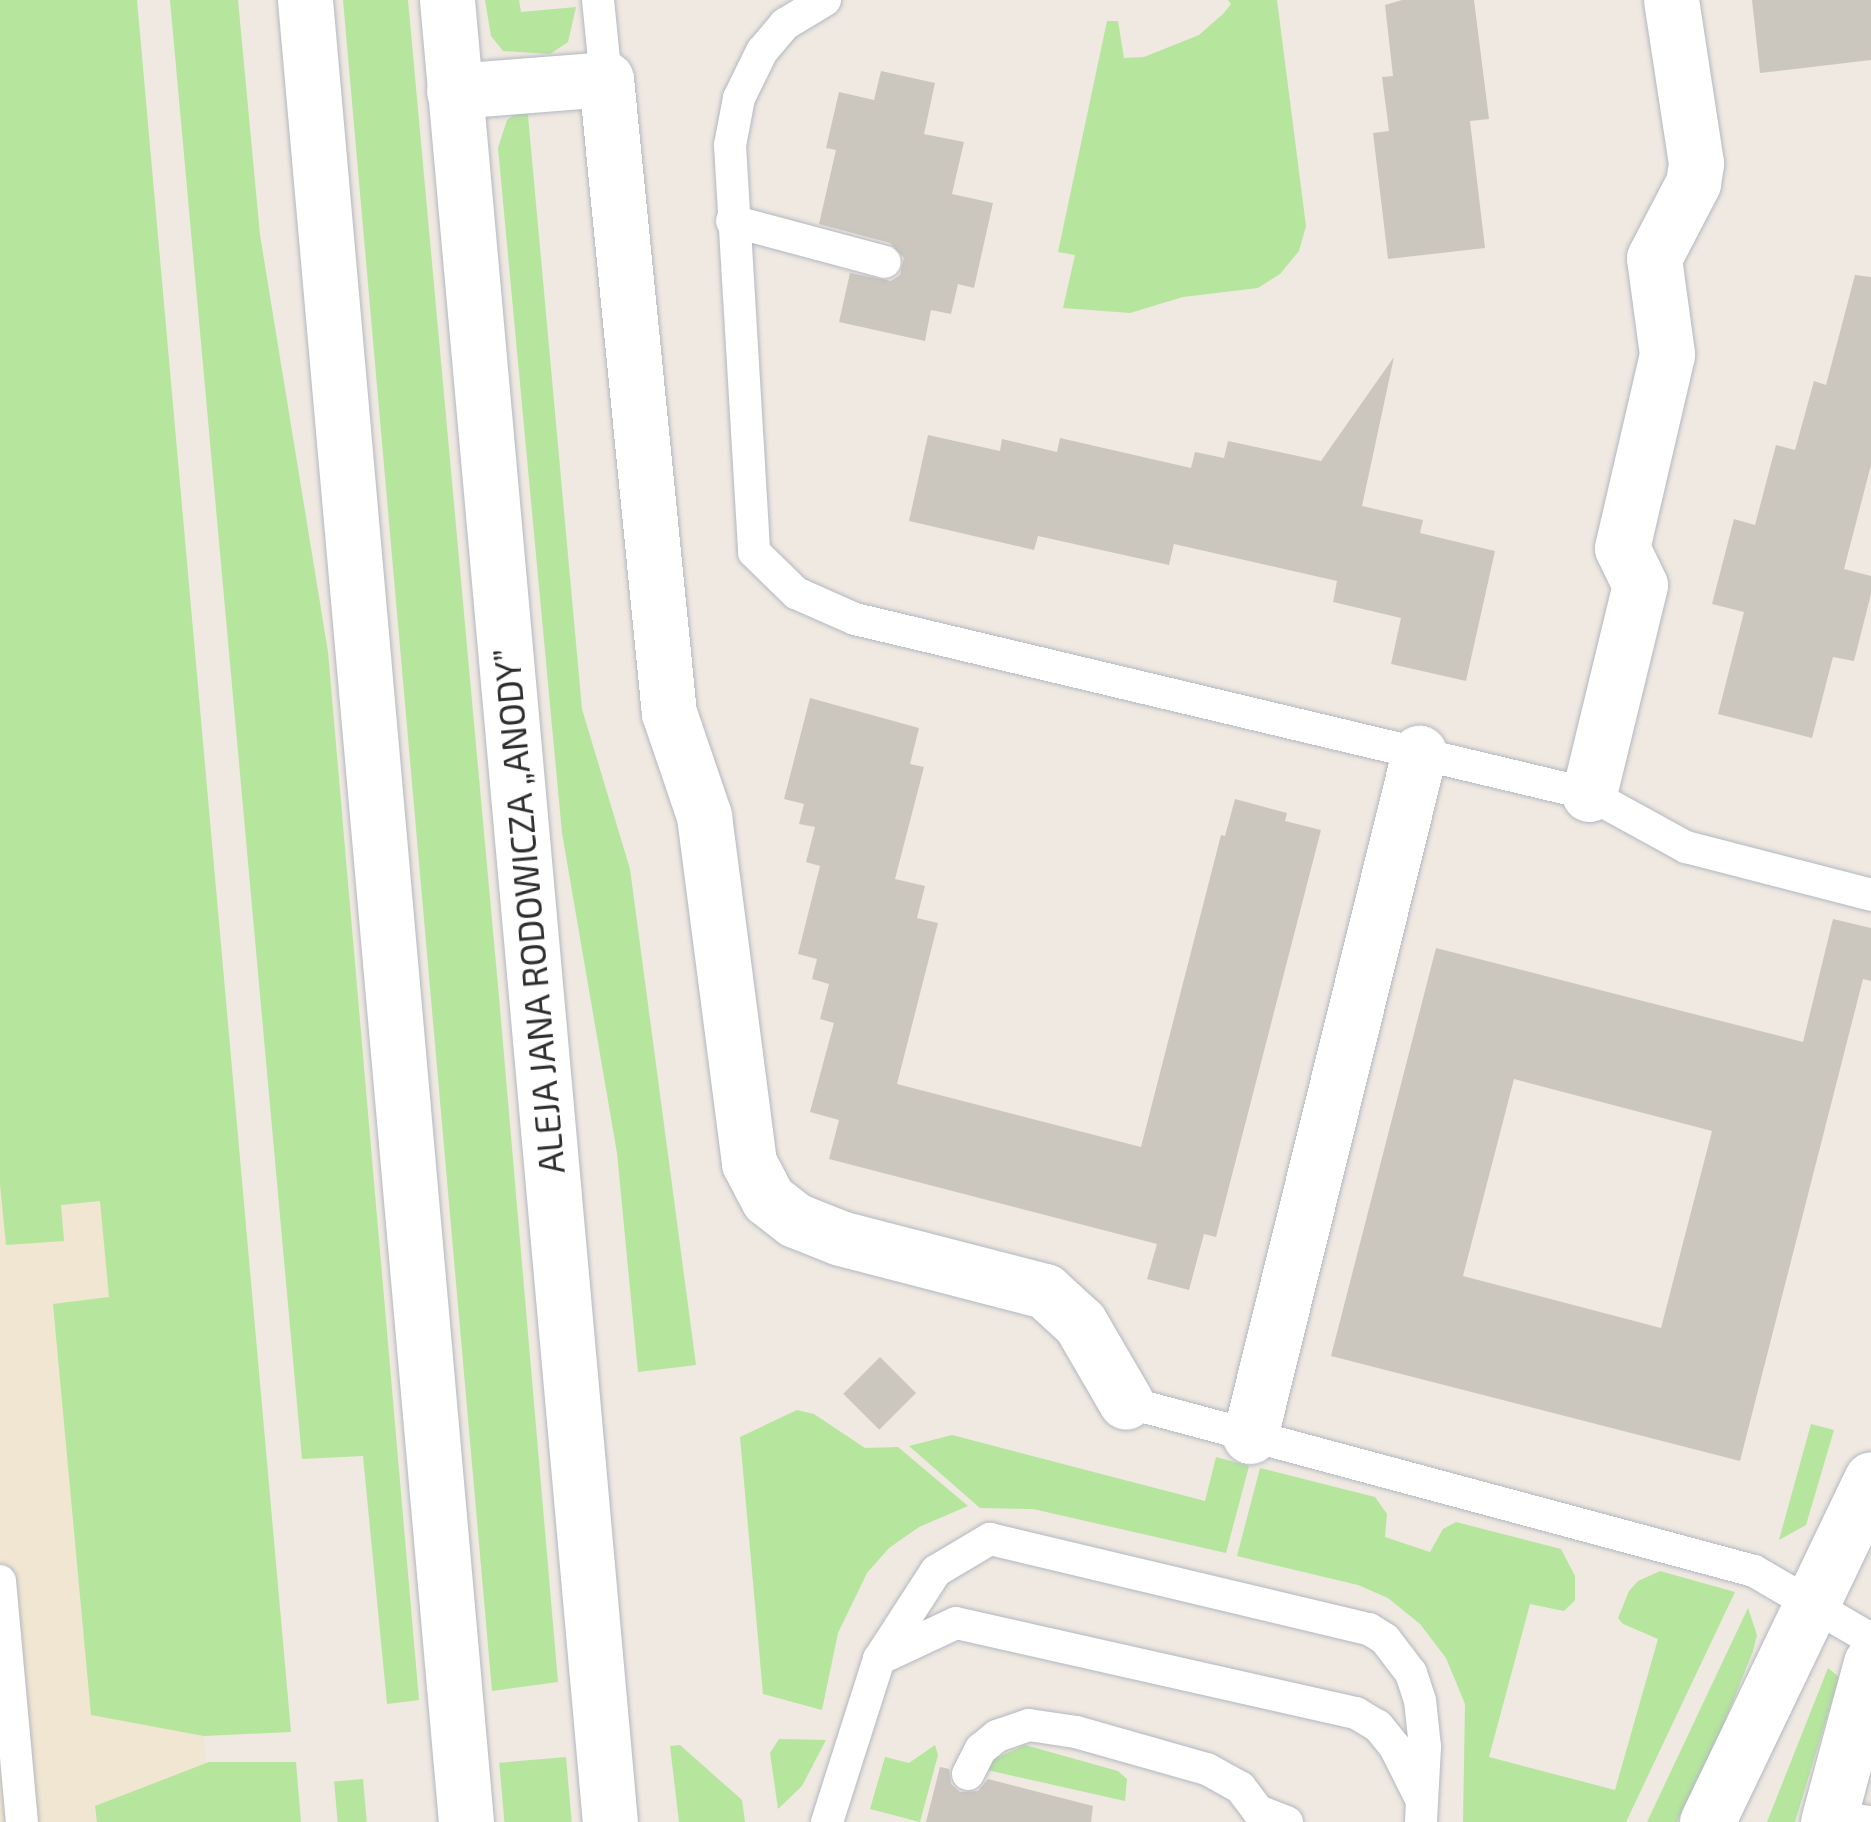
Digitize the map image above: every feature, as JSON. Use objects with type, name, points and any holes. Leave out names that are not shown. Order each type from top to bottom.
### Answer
[{"type":"street","points":[[305,0],[466,1822]]},
{"type":"street","name":"ALEJA JANA RODOWICZA „ANODY”","points":[[446,0],[610,1822]]},
{"type":"street","points":[[1589,794],[1640,584],[1622,548],[1667,354],[1654,258],[1693,183],[1696,163],[1671,0]]},
{"type":"street","points":[[454,91],[606,79],[669,713],[704,816],[749,1163],[768,1198],[796,1220],[840,1238],[1045,1291],[1080,1323],[1126,1402]]},
{"type":"street","points":[[1250,1436],[1419,753]]},
{"type":"street","points":[[1707,1822],[1871,1478]]},
{"type":"street","points":[[1843,1820],[1871,1662]]},
{"type":"lane","points":[[598,0],[606,79]]},
{"type":"lane","points":[[824,0],[785,24],[747,78],[730,145],[754,552],[796,593],[855,619],[1589,794],[1686,847],[1871,894]]},
{"type":"lane","points":[[732,222],[885,262]]},
{"type":"lane","points":[[1126,1402],[1754,1571],[1871,1639]]},
{"type":"lane","points":[[827,1822],[879,1660],[936,1571],[990,1538],[1369,1629],[1399,1654],[1420,1700],[1425,1746],[1422,1811]]},
{"type":"lane","points":[[0,1580],[22,1822]]},
{"type":"lane","points":[[879,1660],[956,1623],[1356,1713],[1378,1726],[1395,1747],[1422,1811]]},
{"type":"lane","points":[[968,1774],[981,1749],[997,1736],[1028,1725],[1207,1769],[1240,1787],[1258,1811],[1287,1822]]},
{"type":"shaded area","points":[[0,0],[57,0],[211,1822],[0,1822]]},
{"type":"green space","points":[[0,0],[137,0],[291,1732],[204,1736],[91,1715],[53,1304],[109,1297],[100,1201],[61,1205],[64,1241],[6,1245],[0,1184]]},
{"type":"green space","points":[[170,0],[238,0],[260,235],[328,652],[419,1700],[387,1704],[363,1456],[302,1459]]},
{"type":"green space","points":[[343,0],[408,0],[499,997],[558,1682],[492,1691]]},
{"type":"green space","points":[[485,0],[519,0],[521,12],[576,7],[568,42],[550,54],[503,51],[491,36]]},
{"type":"green space","points":[[1228,0],[1277,0],[1306,226],[1299,251],[1280,274],[1258,288],[1183,297],[1130,313],[1063,308],[1075,255],[1058,252],[1107,21],[1118,21],[1124,58],[1144,57],[1199,35],[1224,13],[1231,4]]},
{"type":"green space","points":[[527,105],[582,709],[630,869],[696,1365],[638,1372],[617,1153],[562,833],[498,148],[507,120]]},
{"type":"green space","points":[[797,1410],[814,1414],[865,1448],[898,1447],[968,1506],[919,1527],[889,1548],[867,1573],[838,1633],[822,1710],[763,1694],[740,1437]]},
{"type":"green space","points":[[1811,1424],[1834,1430],[1806,1525],[1779,1540]]},
{"type":"green space","points":[[952,1435],[1205,1501],[1216,1457],[1249,1466],[1226,1553],[1033,1509],[980,1508],[909,1446]]},
{"type":"green space","points":[[1260,1468],[1375,1497],[1387,1514],[1385,1537],[1430,1552],[1443,1529],[1456,1522],[1561,1549],[1575,1576],[1575,1600],[1564,1611],[1530,1604],[1489,1757],[1615,1790],[1658,1639],[1618,1618],[1629,1591],[1638,1581],[1660,1571],[1735,1592],[1626,1822],[1463,1822],[1465,1704],[1446,1658],[1420,1624],[1388,1598],[1358,1585],[1237,1556]]},
{"type":"green space","points":[[1748,1608],[1757,1635],[1718,1739],[1677,1822],[1647,1822]]},
{"type":"green space","points":[[1828,1668],[1839,1677],[1795,1822],[1767,1822]]},
{"type":"green space","points":[[779,1739],[826,1740],[802,1786],[778,1809],[770,1753]]},
{"type":"green space","points":[[680,1745],[742,1800],[745,1822],[679,1822],[670,1746]]},
{"type":"green space","points":[[935,1745],[938,1755],[920,1822],[870,1809],[885,1757],[909,1763]]},
{"type":"green space","points":[[1025,1745],[1118,1771],[1127,1779],[1125,1801],[987,1770],[994,1759]]},
{"type":"green space","points":[[566,1757],[572,1822],[504,1822],[499,1763]]},
{"type":"green space","points":[[209,1762],[296,1762],[301,1822],[97,1822],[95,1806]]},
{"type":"green space","points":[[363,1779],[367,1822],[338,1822],[334,1782]]},
{"type":"building","points":[[1402,0],[1474,0],[1489,119],[1470,121],[1485,248],[1388,259],[1373,133],[1389,131],[1382,77],[1393,76],[1385,5]]},
{"type":"building","points":[[1752,0],[1871,0],[1871,60],[1760,73]]},
{"type":"building","points":[[881,71],[935,83],[924,134],[964,142],[952,194],[993,203],[974,288],[958,284],[951,314],[931,310],[925,341],[839,322],[850,273],[891,281],[900,275],[904,258],[890,243],[819,224],[836,150],[826,148],[839,92],[874,100]]},
{"type":"building","points":[[1855,275],[1871,277],[1871,465],[1844,569],[1871,576],[1871,594],[1854,661],[1833,657],[1812,738],[1718,714],[1744,612],[1712,604],[1734,519],[1755,525],[1776,445],[1795,450],[1814,381],[1826,385]]},
{"type":"building","points":[[1394,357],[1362,506],[1423,520],[1420,533],[1495,551],[1466,681],[1391,664],[1401,618],[1333,602],[1337,581],[1174,544],[1169,565],[1038,536],[1034,550],[909,521],[928,435],[1000,451],[1002,439],[1057,452],[1060,438],[1191,468],[1195,452],[1224,458],[1228,441],[1321,461]]},
{"type":"building","points":[[810,698],[919,728],[910,764],[924,767],[895,879],[925,886],[917,918],[938,923],[897,1084],[1141,1147],[1221,835],[1225,836],[1235,799],[1287,813],[1285,821],[1321,830],[1216,1237],[1204,1234],[1189,1290],[1147,1279],[1157,1244],[829,1159],[839,1120],[810,1112],[834,1023],[820,1019],[829,984],[812,979],[817,959],[798,954],[820,866],[806,862],[815,827],[799,824],[804,804],[784,799]]},
{"type":"building","points":[[1833,919],[1871,928],[1871,981],[1863,979],[1740,1461],[1331,1356],[1436,948],[1803,1042]],"holes":[[[1514,1079],[1712,1131],[1661,1328],[1463,1276]]]},
{"type":"building","points":[[880,1357],[916,1393],[879,1430],[843,1394]]},
{"type":"building","points":[[940,1767],[949,1769],[951,1784],[960,1792],[978,1791],[988,1779],[1093,1806],[1091,1822],[926,1822]]}]
